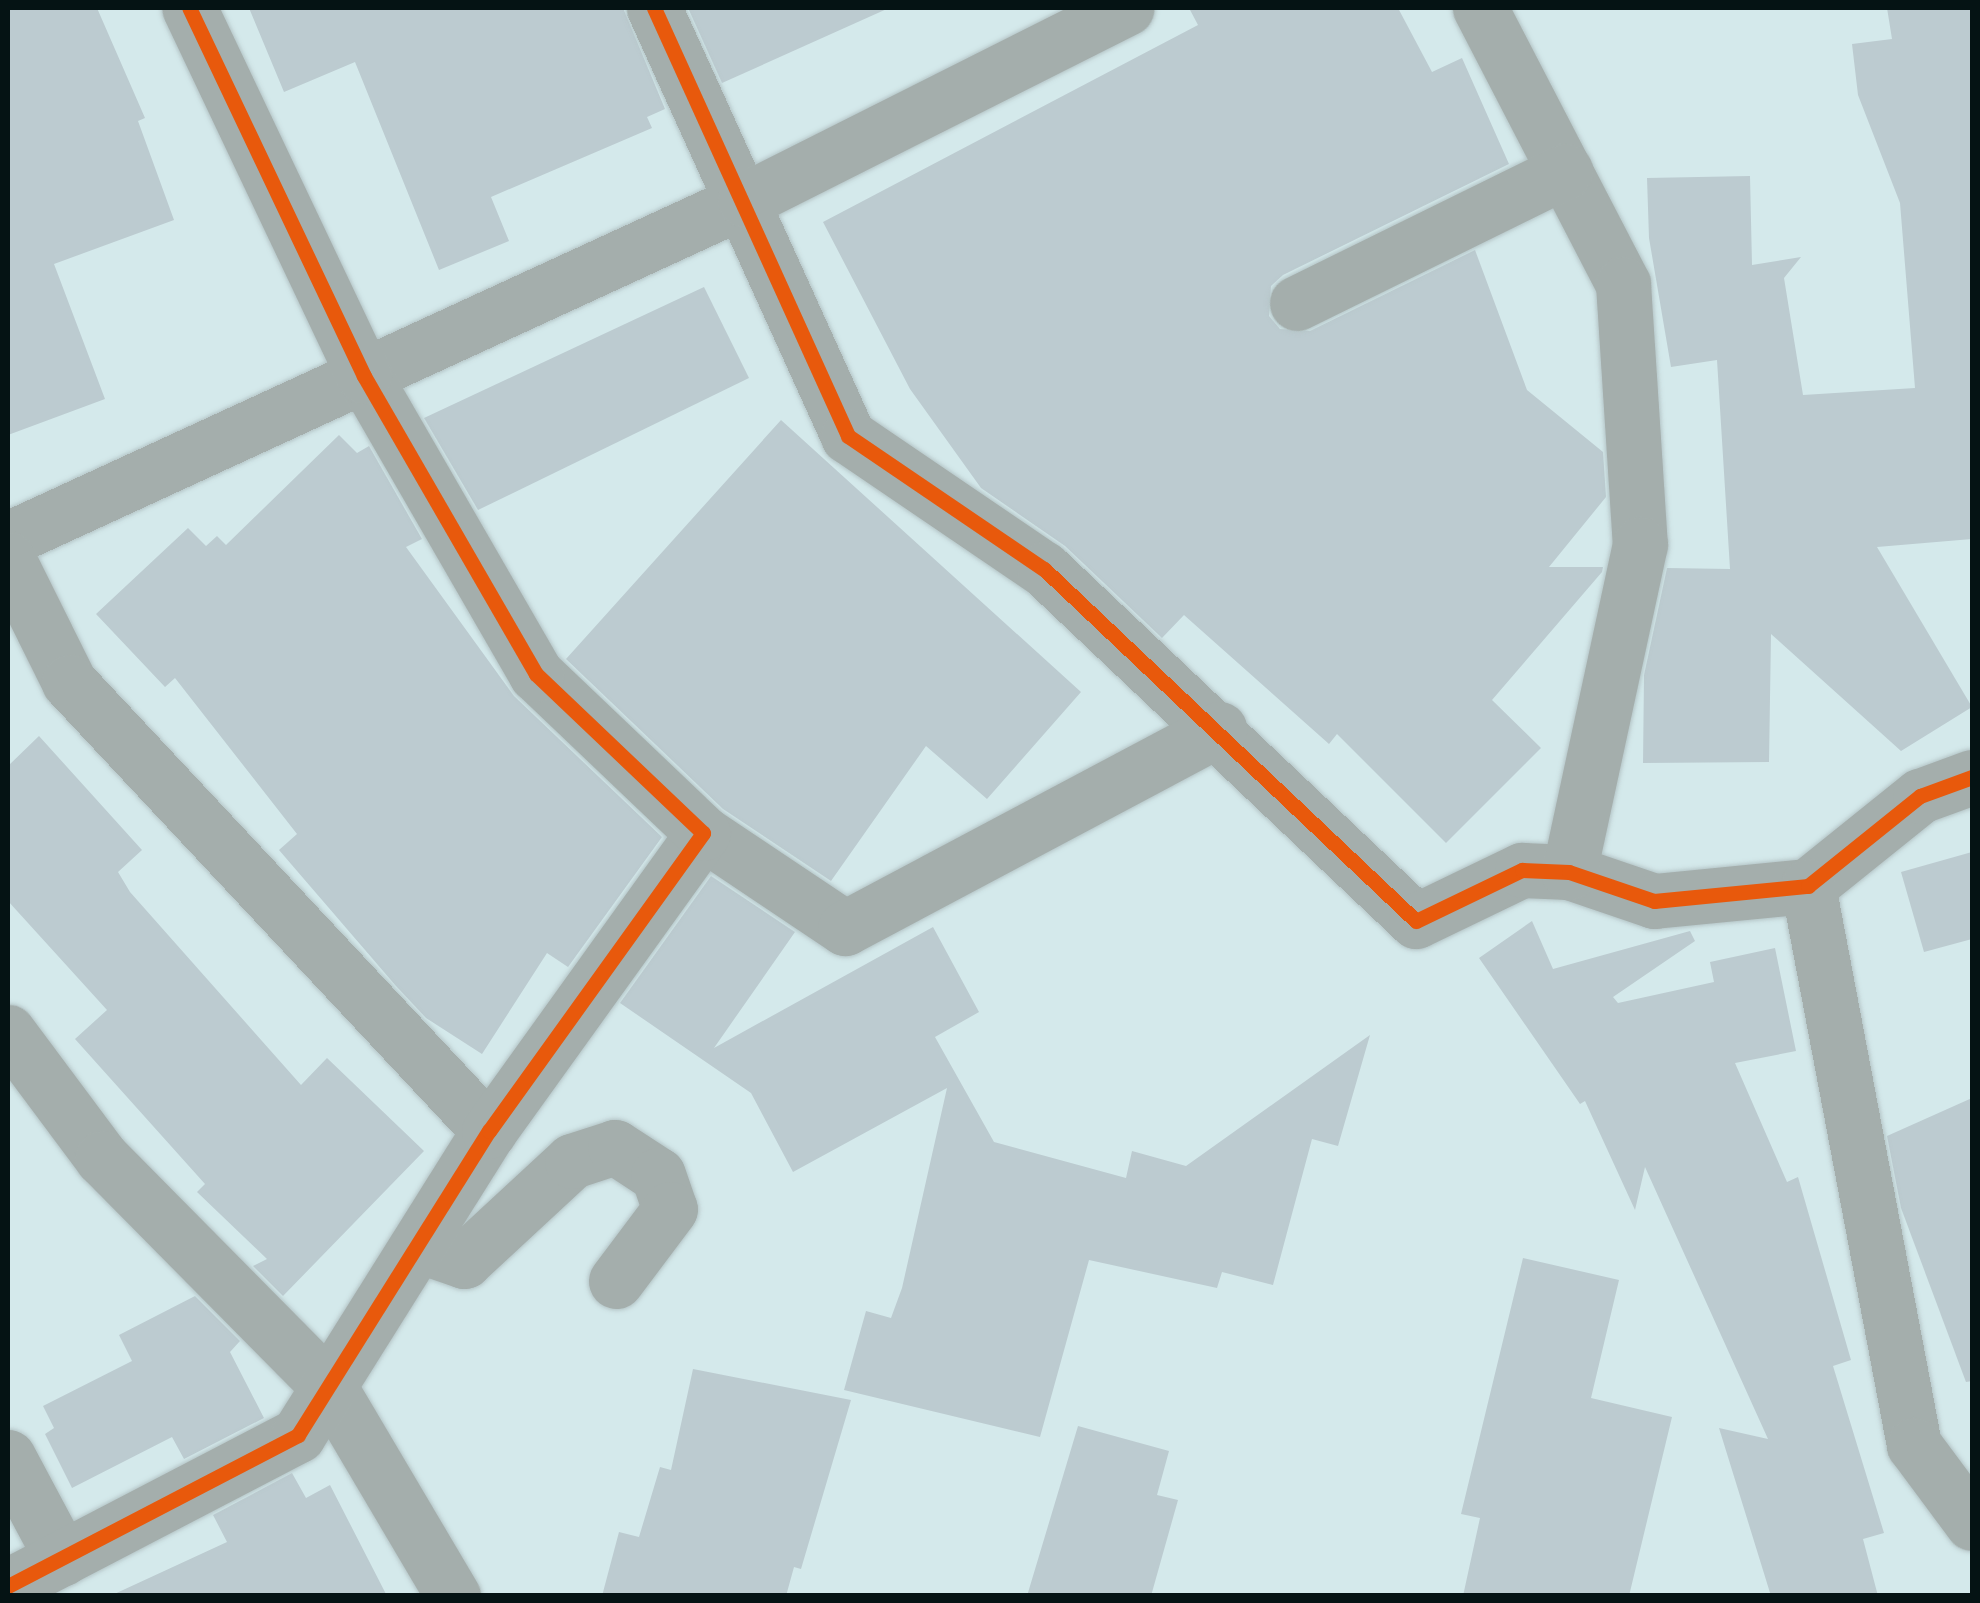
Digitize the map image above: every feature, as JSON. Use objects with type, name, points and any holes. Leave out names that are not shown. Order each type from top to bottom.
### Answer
[{"type":"street","points":[[190,8],[364,376],[536,674],[703,833],[846,928],[1219,729]]},
{"type":"street","points":[[654,8],[848,436],[1044,569],[1219,729],[1416,921],[1522,870],[1569,872],[1654,901],[1808,886],[1920,796],[1972,777]]},
{"type":"street","points":[[8,539],[744,200],[1126,8]]},
{"type":"street","points":[[1480,8],[1623,284],[1640,544],[1569,872]]},
{"type":"street","points":[[1297,303],[1564,170]]},
{"type":"street","points":[[8,559],[69,682],[489,1130]]},
{"type":"street","points":[[8,1586],[298,1435],[489,1130],[703,833]]},
{"type":"street","points":[[1808,886],[1914,1445],[1972,1522]]},
{"type":"street","points":[[8,1032],[102,1158],[330,1388],[453,1596]]},
{"type":"street","points":[[418,1245],[464,1260],[572,1162],[615,1147],[658,1176],[670,1209],[616,1280]]},
{"type":"street","points":[[8,1457],[62,1558]]},
{"type":"building","points":[[8,8],[97,8],[145,118],[138,121],[174,220],[54,264],[105,399],[8,435]]},
{"type":"building","points":[[249,8],[623,8],[665,109],[647,117],[652,128],[491,197],[509,241],[439,270],[355,62],[284,92]]},
{"type":"building","points":[[688,8],[889,8],[722,83]]},
{"type":"building","points":[[1189,8],[1398,8],[1432,72],[1462,58],[1509,164],[1283,275],[1271,286],[1269,316],[1280,329],[1310,331],[1475,250],[1527,390],[1603,452],[1606,497],[1549,567],[1603,567],[1602,572],[1492,700],[1541,748],[1446,843],[1337,734],[1329,744],[1184,615],[1162,638],[1065,546],[981,488],[910,389],[823,222],[1198,25]]},
{"type":"building","points":[[1887,8],[1972,8],[1972,539],[1877,547],[1972,707],[1901,751],[1771,634],[1769,762],[1643,763],[1644,675],[1667,568],[1730,569],[1717,360],[1671,367],[1649,238],[1647,178],[1750,176],[1752,265],[1801,257],[1784,278],[1803,395],[1915,388],[1900,203],[1858,95],[1852,44],[1892,39]]},
{"type":"building","points":[[704,287],[749,378],[478,510],[424,418]]},
{"type":"building","points":[[781,420],[1081,692],[987,799],[926,746],[831,881],[723,809],[566,659]]},
{"type":"building","points":[[339,435],[357,453],[369,446],[422,539],[406,547],[514,696],[662,837],[568,967],[547,953],[482,1054],[426,1018],[396,986],[279,850],[297,834],[175,678],[165,687],[96,614],[188,528],[206,546],[217,536],[226,545]]},
{"type":"building","points":[[39,736],[142,850],[118,872],[130,892],[301,1085],[327,1058],[424,1151],[283,1296],[253,1266],[267,1259],[197,1192],[205,1184],[75,1039],[107,1010],[8,901],[8,766]]},
{"type":"building","points":[[1972,852],[1972,939],[1924,952],[1901,872]]},
{"type":"building","points":[[711,876],[795,932],[714,1048],[933,927],[979,1012],[935,1037],[994,1142],[1126,1178],[1132,1151],[1186,1166],[1370,1035],[1338,1146],[1312,1139],[1273,1285],[1222,1272],[1217,1288],[1089,1260],[1040,1437],[844,1390],[866,1311],[891,1318],[902,1288],[947,1088],[793,1172],[751,1093],[620,1003]]},
{"type":"building","points":[[1532,921],[1553,969],[1690,931],[1695,941],[1613,997],[1618,1003],[1714,982],[1710,962],[1775,948],[1796,1051],[1735,1063],[1787,1182],[1798,1177],[1851,1360],[1833,1366],[1884,1533],[1863,1539],[1878,1596],[1771,1596],[1719,1428],[1768,1439],[1645,1167],[1635,1210],[1585,1101],[1580,1104],[1479,958]]},
{"type":"building","points":[[1972,1098],[1972,1381],[1966,1382],[1901,1208],[1887,1136]]},
{"type":"building","points":[[1523,1258],[1619,1280],[1591,1398],[1672,1417],[1629,1596],[1463,1596],[1480,1518],[1461,1514]]},
{"type":"building","points":[[195,1296],[240,1341],[230,1352],[264,1418],[184,1459],[172,1437],[72,1488],[45,1434],[54,1428],[43,1406],[132,1361],[119,1335]]},
{"type":"building","points":[[693,1369],[851,1400],[801,1569],[794,1567],[786,1596],[602,1596],[619,1532],[639,1537],[660,1467],[671,1470]]},
{"type":"building","points":[[1078,1426],[1169,1451],[1157,1495],[1178,1500],[1151,1596],[1027,1596]]},
{"type":"building","points":[[292,1473],[306,1498],[330,1485],[387,1596],[110,1596],[227,1542],[213,1515]]},
{"type":"cycle path","points":[[8,1586],[298,1435],[489,1131],[703,833],[536,674],[364,376],[189,8]]},
{"type":"cycle path","points":[[654,8],[848,436],[1044,569],[1416,921],[1522,870],[1569,872],[1654,901],[1808,886],[1920,796],[1972,777]]}]
